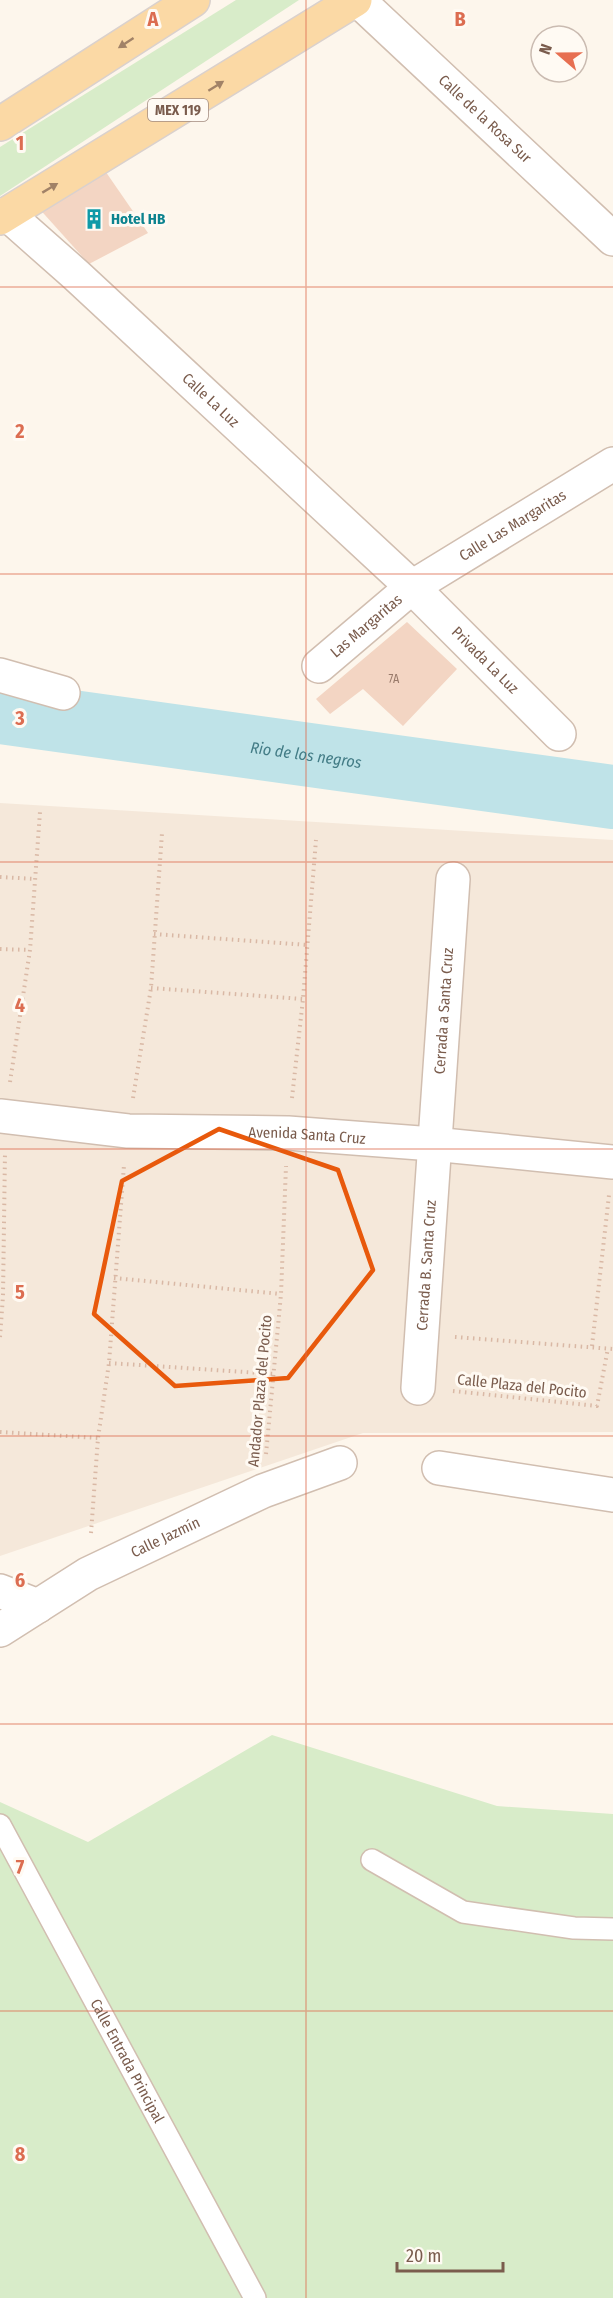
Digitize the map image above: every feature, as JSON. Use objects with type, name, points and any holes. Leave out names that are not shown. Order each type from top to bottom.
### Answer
[{"type":"main road","points":[[0,124],[192,0]]},
{"type":"main road","name":"MEX 119","points":[[4,216],[357,0]]},
{"type":"street","name":"Calle de la Rosa Sur","points":[[357,0],[613,239]]},
{"type":"street","name":"Calle La Luz","points":[[4,216],[76,274],[412,587]]},
{"type":"street","name":"Calle Las Margaritas","points":[[412,587],[613,464]]},
{"type":"street","name":"Las Margaritas","points":[[319,666],[412,587]]},
{"type":"street","name":"Privada La Luz","points":[[412,587],[559,734]]},
{"type":"street","points":[[0,675],[63,693]]},
{"type":"street","name":"Cerrada a Santa Cruz","points":[[433,1144],[453,879]]},
{"type":"street","name":"Avenida Santa Cruz","points":[[3,1117],[128,1131],[288,1133],[433,1144],[612,1175]]},
{"type":"street","name":"Cerrada B. Santa Cruz","points":[[418,1388],[433,1144]]},
{"type":"street","name":"Calle Jazmín","points":[[0,1630],[88,1574],[263,1491],[340,1463]]},
{"type":"street","points":[[439,1468],[613,1495]]},
{"type":"street","points":[[0,1591],[38,1606]]},
{"type":"lane","name":"Calle Entrada Principal","points":[[0,1825],[255,2298]]},
{"type":"lane","points":[[372,1860],[464,1912],[574,1928],[613,1929]]},
{"type":"path","points":[[0,1337],[3,1117],[30,950],[40,812]]},
{"type":"path","points":[[88,1574],[98,1438],[109,1362],[114,1278],[128,1131],[151,988],[162,833]]},
{"type":"path","name":"Andador Plaza del Pocito","points":[[263,1491],[275,1374],[288,1133],[303,999],[316,840]]},
{"type":"path","points":[[0,877],[35,879]]},
{"type":"path","points":[[154,934],[308,945]]},
{"type":"path","points":[[0,949],[30,950]]},
{"type":"path","points":[[151,988],[303,999]]},
{"type":"path","points":[[592,1346],[610,1210],[612,1175]]},
{"type":"path","points":[[114,1278],[280,1294]]},
{"type":"path","points":[[421,1335],[611,1349]]},
{"type":"path","name":"Calle Plaza del Pocito","points":[[418,1388],[597,1406],[611,1349]]},
{"type":"path","points":[[109,1362],[275,1374]]},
{"type":"path","points":[[0,1432],[98,1438]]},
{"type":"highlighted area","points":[[219,1129],[338,1170],[373,1270],[288,1378],[175,1386],[94,1314],[122,1181]]},
{"type":"shaded area","points":[[0,803],[613,840],[613,1432],[363,1433],[0,1556]]},
{"type":"green space","points":[[236,0],[299,0],[0,196],[0,147]]},
{"type":"green space","points":[[272,1735],[497,1806],[613,1814],[613,2298],[0,2298],[0,1802],[88,1842]]},
{"type":"building","name":"Hotel HB","points":[[101,165],[148,233],[89,264],[36,205]]},
{"type":"building","points":[[407,622],[457,669],[403,726],[363,689],[330,714],[316,699]]},
{"type":"waterway","name":"Rio de los negros","points":[[0,712],[613,797]]},
{"type":"place","name":"Hotel HB","points":[[94,219]]}]
